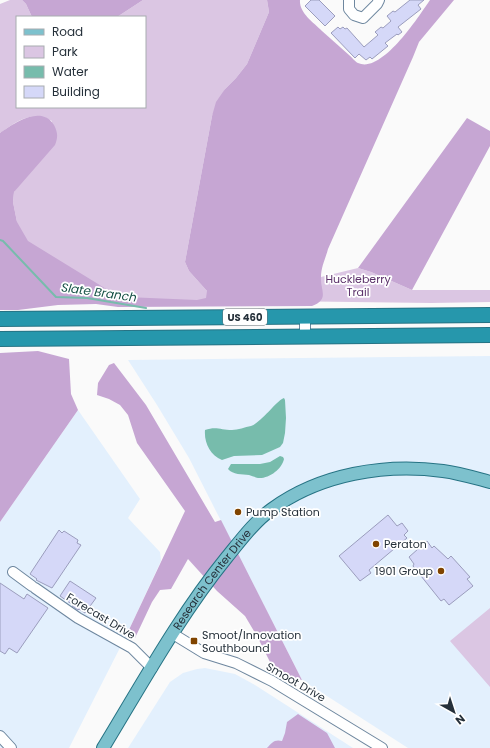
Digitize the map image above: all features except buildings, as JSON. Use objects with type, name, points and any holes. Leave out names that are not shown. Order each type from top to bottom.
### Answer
[{"type":"highway","name":"US 460","points":[[0,320],[490,315]]},
{"type":"highway","name":"US 460","points":[[0,339],[490,335]]},
{"type":"main road","name":"Research Center Drive","points":[[103,748],[173,634],[205,586],[251,528],[272,509],[299,492],[343,476],[374,470],[420,468],[444,471],[490,482]]},
{"type":"street","points":[[349,0],[349,9],[354,15],[362,18],[380,0]]},
{"type":"street","points":[[305,317],[305,336]]},
{"type":"street","name":"Forecast Drive","points":[[13,572],[78,618],[132,648],[152,668]]},
{"type":"street","name":"Smoot Drive","points":[[173,634],[204,653],[241,665],[272,681],[382,748]]},
{"type":"street","points":[[0,736],[11,748]]},
{"type":"shaded area","points":[[22,0],[143,0],[119,16],[32,16],[26,4]]},
{"type":"shaded area","points":[[267,0],[300,0],[300,5],[304,13],[311,21],[356,62],[368,64],[378,60],[399,42],[430,0],[454,0],[419,42],[328,249],[321,273],[323,294],[321,300],[312,306],[118,307],[96,304],[58,305],[18,310],[0,310],[0,133],[19,121],[35,116],[42,116],[48,119],[54,125],[57,137],[55,145],[14,192],[13,202],[17,222],[28,241],[116,295],[126,297],[197,300],[206,298],[207,291],[189,271],[185,262],[212,116],[216,102],[225,89],[247,64],[269,12]]},
{"type":"shaded area","points":[[467,118],[490,131],[490,146],[412,290],[371,272],[358,268]]},
{"type":"shaded area","points":[[38,351],[69,359],[71,394],[78,410],[0,522],[0,353]]},
{"type":"shaded area","points":[[490,356],[490,748],[408,748],[302,680],[189,458],[128,360]]},
{"type":"shaded area","points":[[114,363],[146,405],[215,522],[221,520],[302,680],[292,677],[272,666],[245,616],[217,591],[188,559],[171,589],[160,590],[152,602],[135,638],[130,638],[127,634],[185,511],[137,443],[128,415],[120,405],[97,395],[98,383],[109,365]]},
{"type":"shaded area","points":[[78,410],[140,499],[128,518],[160,552],[161,561],[127,634],[69,748],[0,748],[0,522]]},
{"type":"shaded area","points":[[205,668],[235,674],[255,685],[353,748],[128,748],[170,682],[183,673]]},
{"type":"shaded area","points":[[298,714],[327,733],[335,748],[267,748],[275,741],[282,741],[287,722]]},
{"type":"green space","name":"Huckleberry Trail","points":[[10,0],[22,0],[26,4],[32,16],[16,16],[16,108],[146,108],[146,16],[119,16],[143,0],[267,0],[269,12],[247,64],[225,89],[212,116],[185,262],[189,271],[207,291],[321,277],[358,268],[371,272],[412,290],[490,290],[490,302],[431,303],[197,300],[129,302],[99,290],[0,229],[0,209],[17,222],[13,202],[14,192],[52,121],[37,117],[24,118],[0,133],[0,4]]},
{"type":"green space","points":[[490,608],[490,687],[450,641]]},
{"type":"water","points":[[284,398],[286,418],[285,433],[283,443],[280,447],[262,455],[234,456],[222,460],[211,452],[207,444],[205,430],[215,428],[234,430],[251,426],[260,420],[281,399]]},
{"type":"water","points":[[280,456],[284,459],[278,470],[271,475],[262,478],[238,474],[228,469],[231,464],[260,464],[270,462]]},
{"type":"waterway","name":"Slate Branch","points":[[0,240],[3,241],[56,297],[87,298],[146,308]]},
{"type":"place","name":"Pump Station","points":[[238,512]]},
{"type":"place","name":"Peraton","points":[[376,544]]},
{"type":"place","name":"1901 Group","points":[[441,571]]},
{"type":"place","name":"Smoot/Innovation Southbound","points":[[194,641]]}]
